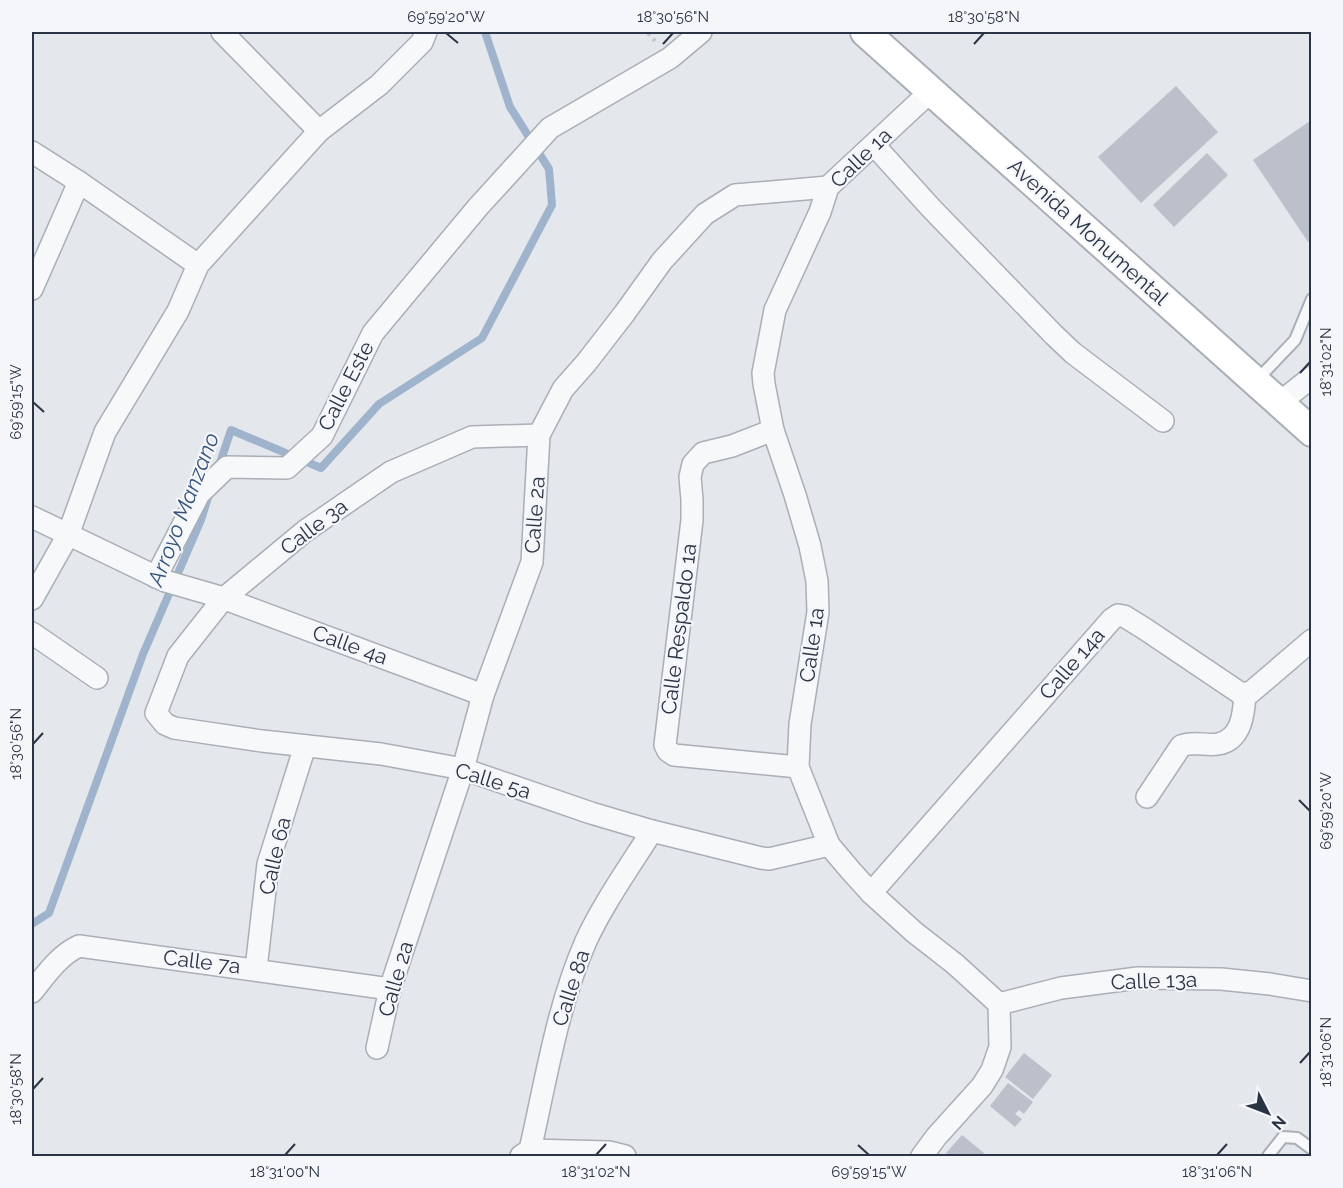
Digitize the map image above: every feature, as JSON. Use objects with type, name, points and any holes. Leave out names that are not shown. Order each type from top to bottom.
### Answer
[{"type":"main road","name":"Avenida Monumental","points":[[865,32],[1311,432]]},
{"type":"street","points":[[222,32],[319,131]]},
{"type":"street","points":[[32,599],[68,535],[105,432],[178,311],[198,265],[319,131],[379,85],[422,42],[426,32]]},
{"type":"street","name":"Calle Este","points":[[160,579],[199,494],[227,467],[287,468],[322,436],[372,333],[478,207],[550,128],[670,58],[701,32]]},
{"type":"street","name":"Calle 1a","points":[[931,91],[828,187],[820,212],[775,310],[763,373],[773,429],[810,546],[818,589],[818,612],[800,724],[798,767],[830,845],[871,893],[999,1004]]},
{"type":"street","points":[[874,145],[931,208],[1073,353],[1163,421]]},
{"type":"street","points":[[32,152],[198,265]]},
{"type":"street","points":[[32,289],[79,182]]},
{"type":"street","name":"Calle 2a","points":[[377,1048],[390,989],[463,769],[483,695],[532,562],[539,435],[563,389],[624,314],[662,261],[705,214],[735,195],[828,187]]},
{"type":"street","points":[[1278,404],[1311,377]]},
{"type":"street","name":"Calle Respaldo 1a","points":[[773,429],[732,446],[703,453],[693,464],[690,477],[692,520],[665,745],[668,751],[674,754],[798,767]]},
{"type":"street","name":"Calle 3a","points":[[156,713],[178,656],[220,597],[305,531],[391,472],[472,437],[539,435]]},
{"type":"street","name":"Calle 4a","points":[[32,516],[160,579],[220,597],[483,695]]},
{"type":"street","name":"Calle 14a","points":[[871,893],[1112,619],[1118,615],[1124,616],[1145,629],[1240,693],[1245,694]]},
{"type":"street","points":[[32,633],[97,678]]},
{"type":"street","points":[[1147,797],[1181,746],[1189,743],[1218,744],[1224,742],[1236,731],[1241,725],[1244,713],[1245,694],[1250,693],[1311,640]]},
{"type":"street","name":"Calle 5a","points":[[156,713],[165,724],[174,729],[381,754],[463,769],[591,813],[652,831],[769,859],[830,845]]},
{"type":"street","name":"Calle 6a","points":[[256,969],[268,864],[305,746]]},
{"type":"street","name":"Calle 8a","points":[[526,1153],[558,1024],[586,940],[652,831]]},
{"type":"street","name":"Calle 7a","points":[[32,992],[69,950],[79,946],[390,989]]},
{"type":"street","name":"Calle 13a","points":[[999,1004],[1061,988],[1138,978],[1221,979],[1311,991]]},
{"type":"street","points":[[922,1156],[993,1070],[1000,1047],[999,1004]]},
{"type":"street","points":[[526,1153],[609,1152],[625,1156]]},
{"type":"lane","points":[[1254,382],[1295,340],[1311,299]]},
{"type":"lane","points":[[1268,1156],[1283,1137],[1297,1138],[1311,1149]]},
{"type":"building","points":[[1176,86],[1218,132],[1141,203],[1098,157]]},
{"type":"building","points":[[1310,121],[1312,123],[1312,239],[1308,242],[1253,160]]},
{"type":"building","points":[[1207,153],[1228,175],[1174,227],[1153,205]]},
{"type":"building","points":[[1024,1053],[1052,1075],[1033,1099],[1005,1077]]},
{"type":"building","points":[[1008,1083],[1033,1102],[1024,1114],[1019,1110],[1015,1114],[1022,1119],[1015,1127],[990,1106]]},
{"type":"building","points":[[962,1135],[984,1153],[981,1156],[951,1156],[946,1153]]},
{"type":"waterway","name":"Arroyo Manzano","points":[[218,469],[231,430],[321,468],[379,404],[482,338],[552,205],[549,169],[510,107],[485,32]]},
{"type":"waterway","name":"Arroyo Manzano","points":[[32,924],[49,913],[143,654],[201,520],[210,491]]}]
